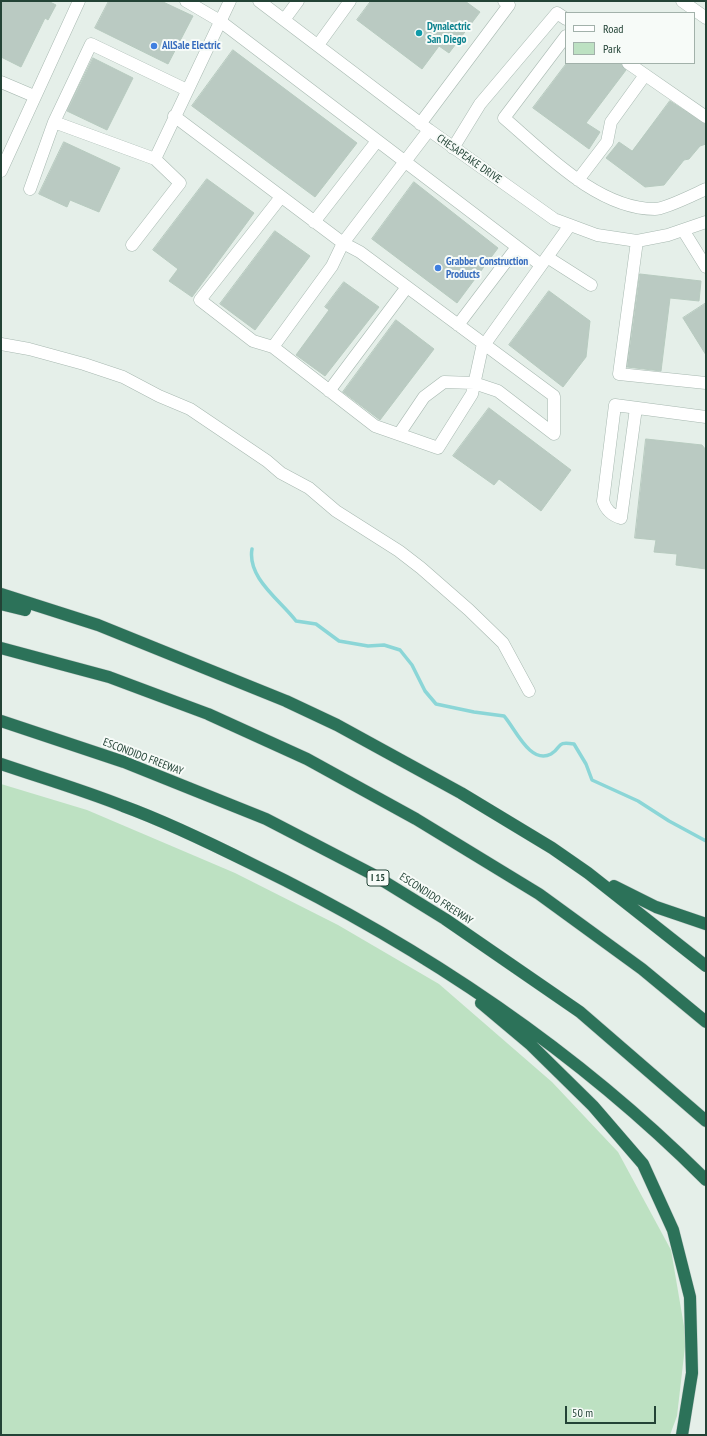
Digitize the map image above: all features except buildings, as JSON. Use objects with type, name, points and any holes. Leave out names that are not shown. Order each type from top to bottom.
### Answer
[{"type":"highway","points":[[1,594],[98,625],[286,701],[337,725],[461,793],[588,873],[656,907],[706,924]]},
{"type":"highway","points":[[1,604],[147,644]]},
{"type":"highway","points":[[1,648],[109,677],[208,714],[307,759],[416,819],[539,894],[642,969],[706,1022]]},
{"type":"highway","name":"ESCONDIDO FREEWAY","points":[[1,721],[124,762],[266,819],[372,874],[445,919],[580,1012],[706,1121]]},
{"type":"highway","points":[[1,764],[124,806],[216,847],[314,894],[399,941],[526,1025],[630,1109],[706,1180]]},
{"type":"highway","points":[[588,873],[706,966]]},
{"type":"highway","points":[[439,967],[531,1045],[593,1106],[643,1164],[673,1230],[690,1297],[692,1373],[682,1435]]},
{"type":"street","points":[[1,171],[34,96],[79,1]]},
{"type":"street","points":[[186,1],[220,21],[517,246],[591,285]]},
{"type":"street","points":[[155,159],[174,116],[230,1]]},
{"type":"street","name":"CHESAPEAKE DRIVE","points":[[259,1],[452,148],[554,219],[597,235],[637,241],[683,230],[706,222]]},
{"type":"street","points":[[284,20],[298,1]]},
{"type":"street","points":[[318,45],[350,1]]},
{"type":"street","points":[[273,347],[332,266],[343,243],[405,162],[425,127],[509,5],[504,1]]},
{"type":"street","points":[[684,2],[706,18]]},
{"type":"street","points":[[452,148],[480,104],[557,13],[565,19]]},
{"type":"street","points":[[565,37],[504,118],[578,180],[625,205],[656,209],[706,189]]},
{"type":"street","points":[[30,189],[54,122],[92,44],[187,90]]},
{"type":"street","points":[[629,64],[706,117]]},
{"type":"street","points":[[578,180],[607,142],[611,122],[645,75]]},
{"type":"street","points":[[1,82],[34,96]]},
{"type":"street","points":[[174,116],[314,222],[343,243],[360,252],[554,396],[554,434],[498,391],[474,383],[444,382],[424,398],[399,434]]},
{"type":"street","points":[[54,122],[155,159],[180,183],[132,245]]},
{"type":"street","points":[[314,222],[377,140]]},
{"type":"street","points":[[281,197],[200,300],[253,340],[273,347],[375,426],[438,448],[472,394],[482,348],[570,225]]},
{"type":"street","points":[[683,230],[706,267]]},
{"type":"street","points":[[637,241],[619,374],[706,382]]},
{"type":"street","points":[[458,325],[517,246]]},
{"type":"street","points":[[329,391],[407,287]]},
{"type":"street","points":[[1,344],[29,349],[124,377],[158,396],[190,409],[267,461],[280,473],[309,488],[336,511],[399,551],[421,568],[469,610],[503,643],[529,691]]},
{"type":"street","points":[[636,408],[621,518],[606,510],[603,501],[615,405],[636,408],[706,418]]},
{"type":"green space","points":[[1,784],[87,810],[235,873],[338,925],[439,984],[552,1082],[618,1152],[671,1250],[686,1338],[677,1416],[670,1435],[1,1435]]},
{"type":"waterway","points":[[252,549],[252,560],[260,579],[266,588],[296,621],[316,624],[339,641],[368,646],[384,645],[400,650],[412,665],[425,691],[436,704],[474,712],[504,716],[524,744],[536,754],[543,756],[551,754],[564,743],[574,744],[586,764],[592,780],[638,801],[669,821],[706,841]]},
{"type":"place","name":"Dynalectric San Diego","points":[[419,33]]},
{"type":"place","name":"AllSale Electric","points":[[154,46]]},
{"type":"place","name":"Grabber Construction Products","points":[[438,268]]}]
